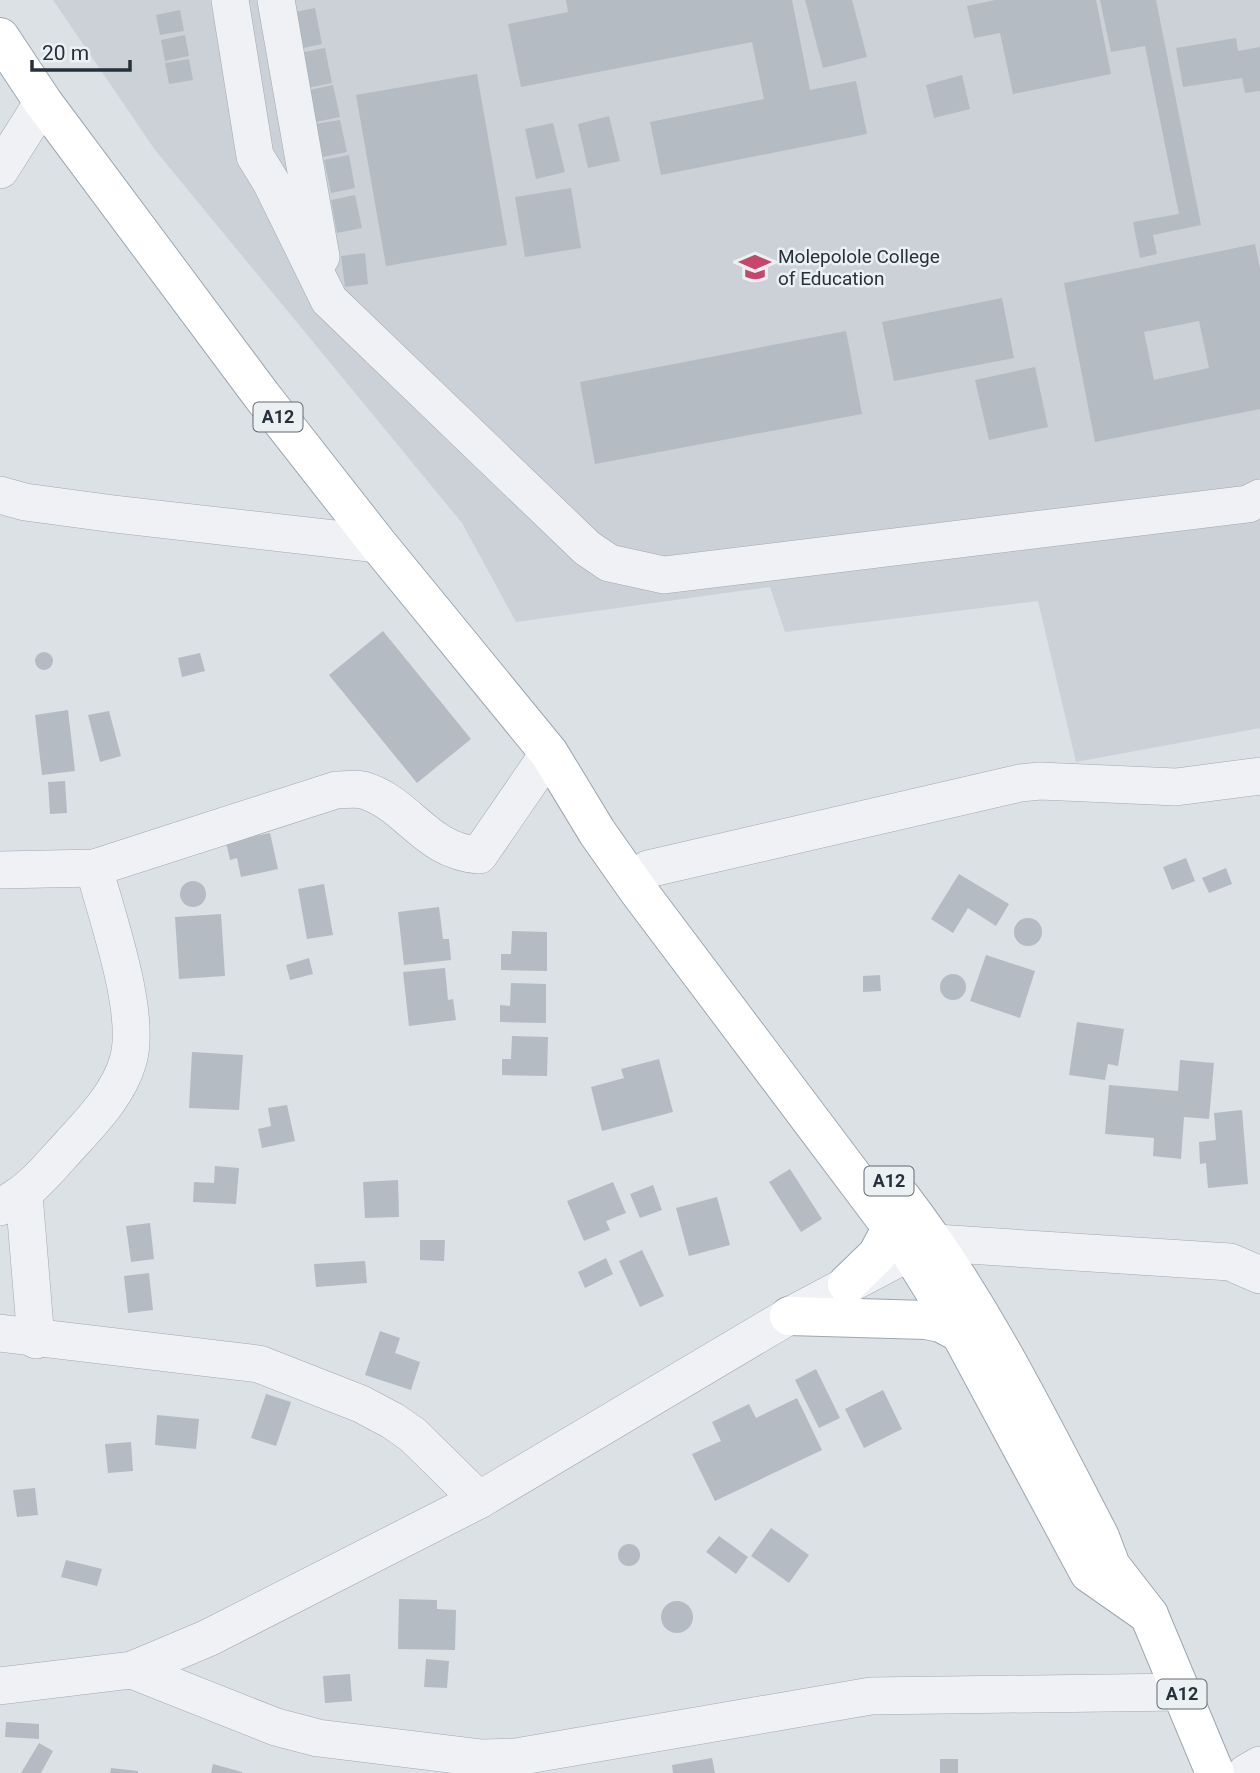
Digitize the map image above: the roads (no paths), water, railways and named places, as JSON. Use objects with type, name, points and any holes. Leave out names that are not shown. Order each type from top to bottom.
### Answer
[{"type":"main road","name":"A12","points":[[0,37],[43,102],[262,396],[377,544],[549,752],[597,832],[637,889],[1012,1368],[1100,1537],[1111,1566],[1149,1615],[1215,1773]]},
{"type":"main road","name":"A12","points":[[571,786],[597,808],[726,965],[913,1241],[1089,1573],[1149,1615]]},
{"type":"main road","points":[[847,1284],[877,1255],[913,1241]]},
{"type":"main road","points":[[789,1316],[885,1316],[926,1320],[941,1322],[960,1333]]},
{"type":"street","points":[[230,0],[255,156],[271,181],[328,300],[587,548],[609,563],[635,571],[664,575],[1248,505],[1260,498]]},
{"type":"street","points":[[276,0],[328,300]]},
{"type":"street","points":[[0,170],[43,102]]},
{"type":"street","points":[[0,495],[114,514],[377,544]]},
{"type":"street","points":[[0,870],[94,868],[335,790],[360,789],[377,796],[438,843],[460,854],[480,855],[549,752]]},
{"type":"street","points":[[648,869],[1020,783],[1166,787],[1260,776]]},
{"type":"street","points":[[36,1340],[12,1201],[91,1123],[110,1097],[128,1062],[133,1037],[130,1009],[94,868]]},
{"type":"street","points":[[913,1241],[1250,1261]]},
{"type":"street","points":[[0,1685],[132,1670],[208,1639],[479,1500],[847,1284]]},
{"type":"street","points":[[0,1333],[36,1340],[259,1364],[360,1404],[394,1421],[413,1435],[479,1500]]},
{"type":"street","points":[[132,1670],[276,1727],[308,1735],[482,1758],[516,1757],[871,1696],[1181,1692]]},
{"type":"street","points":[[1246,1773],[1260,1765]]},
{"type":"place","name":"Molepolole College of Education","points":[[755,267]]}]
